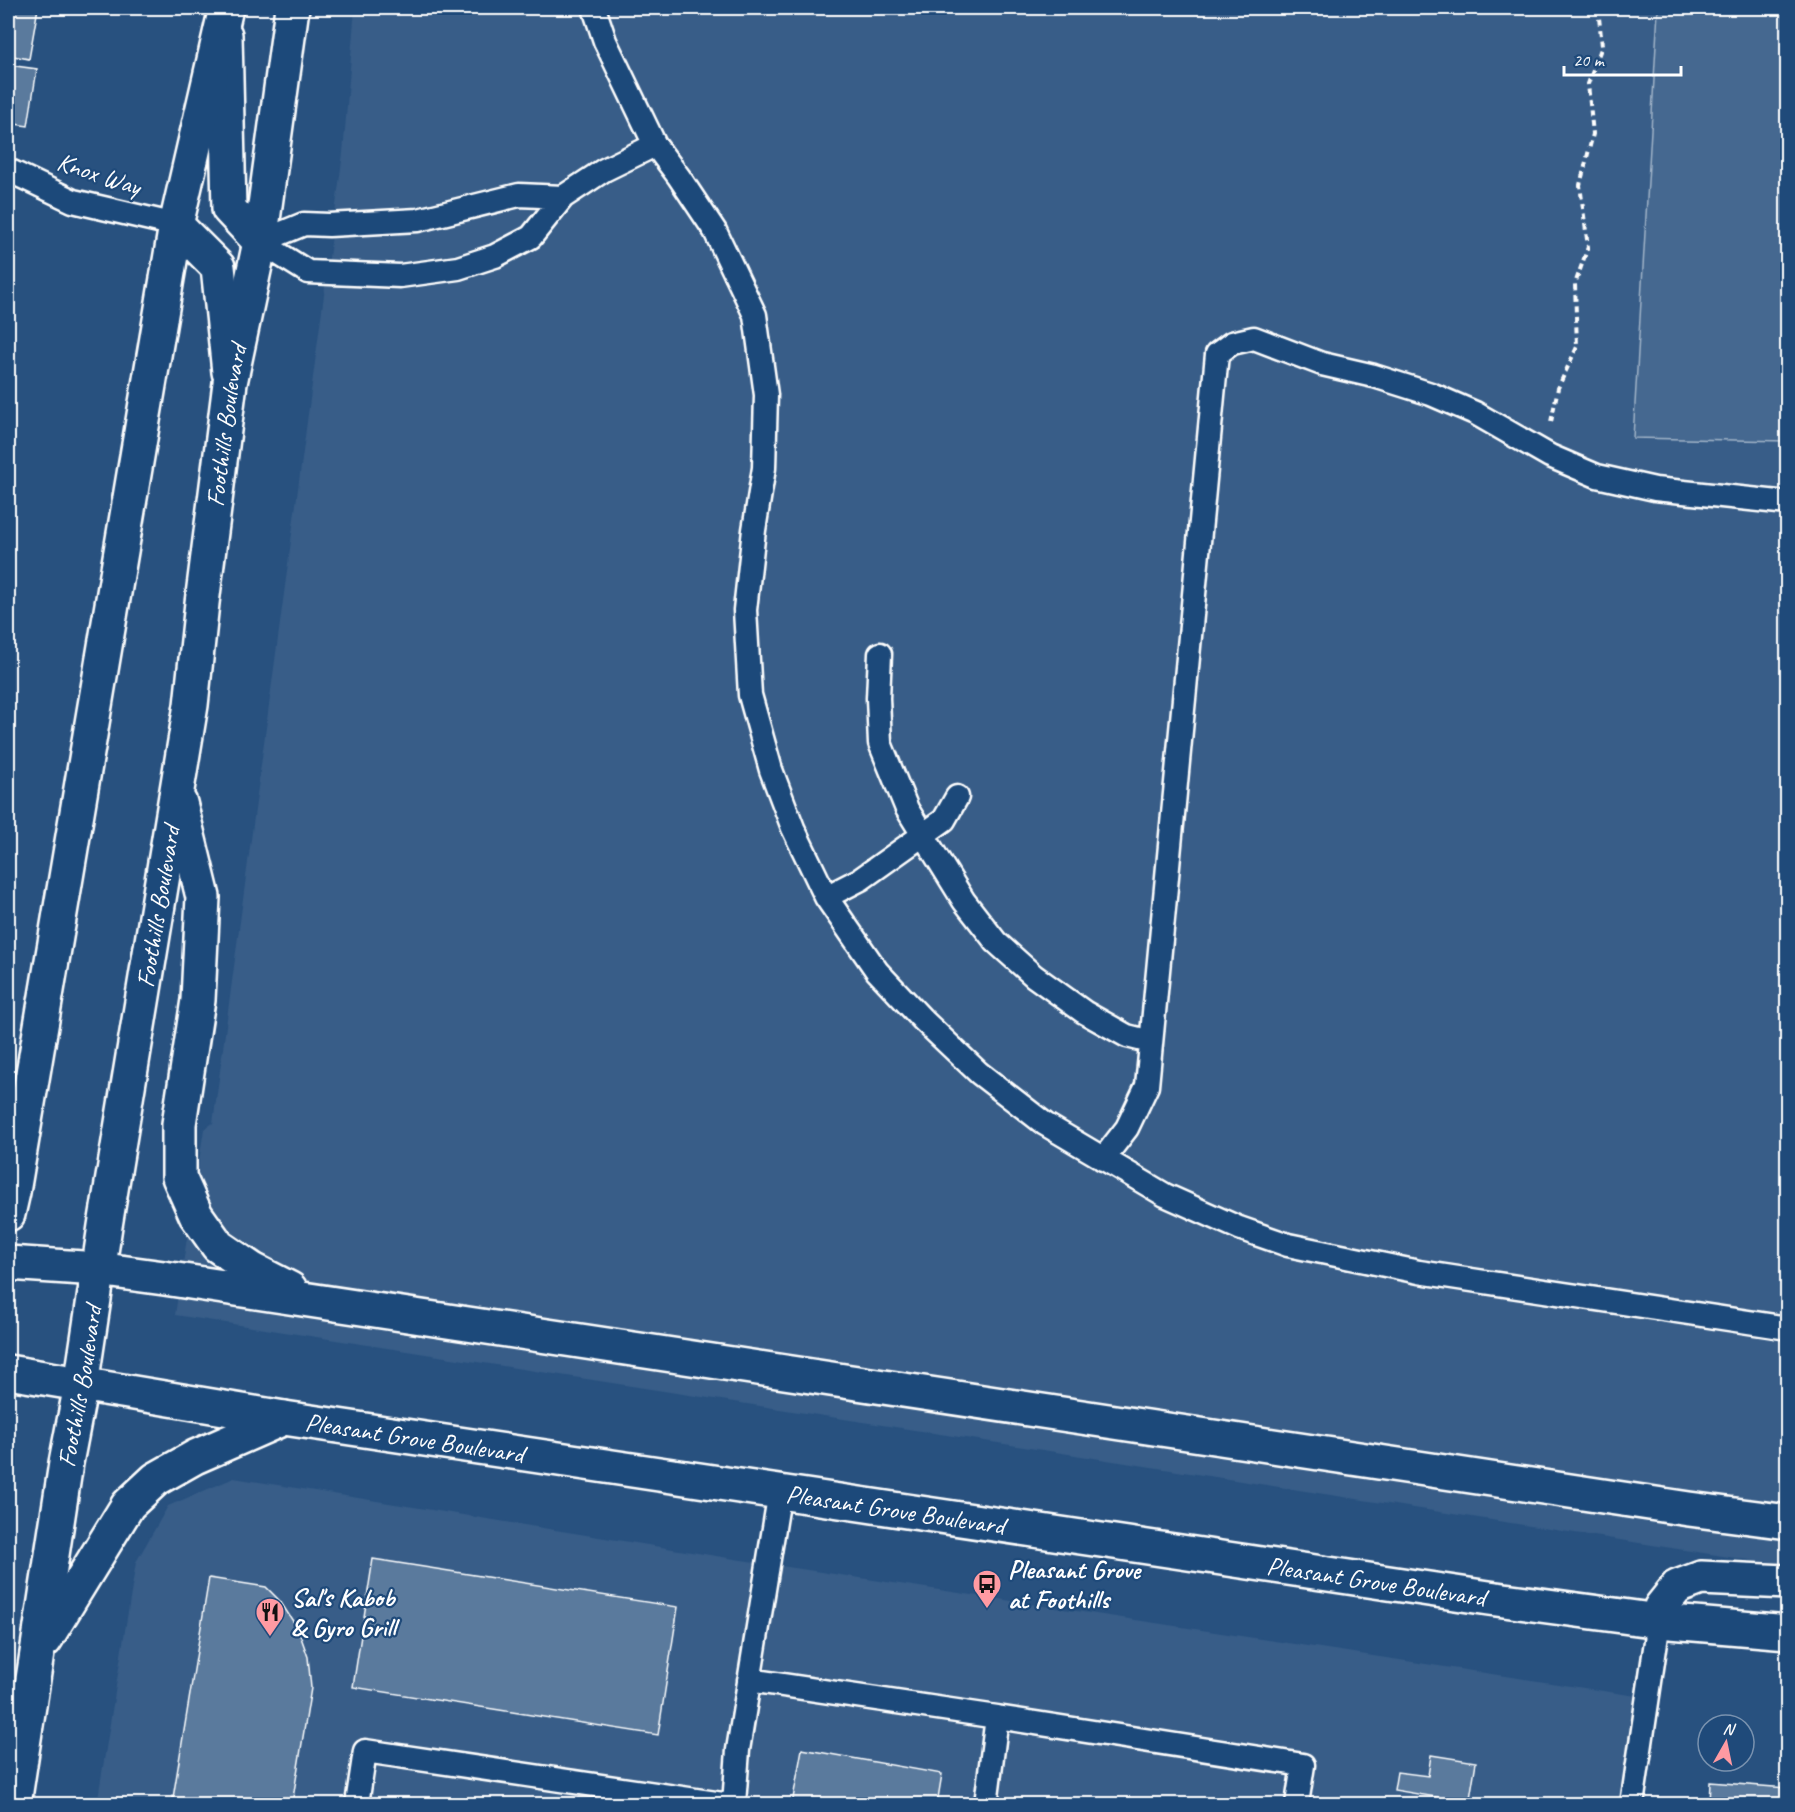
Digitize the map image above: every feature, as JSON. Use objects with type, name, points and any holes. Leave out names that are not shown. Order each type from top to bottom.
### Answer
[{"type":"main road","name":"Foothills Boulevard","points":[[15,1804],[66,1463],[81,1385],[191,705],[231,383],[260,242],[292,8]]},
{"type":"main road","points":[[226,13],[229,209],[260,242]]},
{"type":"main road","points":[[8,1214],[176,225],[226,13]]},
{"type":"main road","points":[[176,225],[218,267],[231,383]]},
{"type":"main road","points":[[177,790],[203,897],[198,1000],[178,1124],[179,1177],[196,1215],[218,1246],[253,1270],[319,1302]]},
{"type":"main road","points":[[8,1076],[45,998]]},
{"type":"main road","points":[[8,1263],[98,1269],[1689,1509],[1788,1522]]},
{"type":"main road","name":"Pleasant Grove Boulevard","points":[[8,1372],[284,1418],[1478,1596],[1659,1621],[1788,1632]]},
{"type":"main road","points":[[37,1652],[129,1505],[156,1479],[195,1457],[284,1418]]},
{"type":"main road","points":[[1659,1621],[1661,1607],[1677,1587],[1701,1578],[1788,1582]]},
{"type":"lane","points":[[594,8],[605,41],[655,145],[715,231],[755,315],[766,395],[764,468],[745,610],[750,694],[771,770],[793,828],[826,897],[877,971],[923,1020],[979,1073],[1045,1124],[1165,1195],[1239,1228],[1288,1245],[1419,1272],[1788,1328]]},
{"type":"lane","points":[[260,242],[308,272],[399,276],[458,268],[495,256],[531,237],[563,196],[604,170],[655,145]]},
{"type":"lane","name":"Knox Way","points":[[8,170],[73,201],[176,225]]},
{"type":"lane","points":[[260,242],[304,224],[329,225],[418,220],[519,195],[563,196]]},
{"type":"lane","points":[[1103,1159],[1127,1128],[1147,1086],[1217,354],[1232,343],[1254,338],[1322,364],[1374,376],[1431,394],[1475,413],[1550,456],[1597,476],[1655,489],[1788,503]]},
{"type":"lane","points":[[880,654],[878,698],[880,743],[907,809],[964,901],[1004,948],[1034,976],[1084,1012],[1127,1036],[1151,1042]]},
{"type":"lane","points":[[826,897],[861,879],[944,820],[957,797]]},
{"type":"lane","points":[[734,1804],[738,1750],[780,1491]]},
{"type":"lane","points":[[1632,1804],[1659,1621]]},
{"type":"lane","points":[[749,1680],[1304,1765],[1297,1804]]},
{"type":"lane","points":[[986,1804],[997,1717]]},
{"type":"lane","points":[[357,1804],[365,1751],[723,1804]]},
{"type":"path","points":[[1550,456],[1551,425],[1558,388],[1576,347],[1575,284],[1588,247],[1580,185],[1593,134],[1588,84],[1602,46],[1598,8]]},
{"type":"shaded area","points":[[355,8],[1787,8],[1787,1566],[175,1315],[204,1129],[213,1123],[343,153]]},
{"type":"shaded area","points":[[1655,8],[1787,8],[1787,441],[1633,438],[1658,11]]},
{"type":"shaded area","points":[[234,1478],[735,1559],[1656,1699],[1639,1804],[97,1804],[136,1562],[168,1506]]},
{"type":"building","points":[[8,8],[38,8],[29,59],[8,55]]},
{"type":"building","points":[[8,65],[37,69],[28,126],[8,123]]},
{"type":"building","points":[[373,1559],[678,1607],[658,1735],[353,1687]]},
{"type":"building","points":[[209,1578],[266,1587],[280,1601],[298,1629],[308,1657],[311,1688],[292,1804],[172,1804]]},
{"type":"building","points":[[802,1749],[942,1774],[937,1804],[792,1804]]},
{"type":"building","points":[[1431,1755],[1476,1762],[1469,1804],[1447,1804],[1448,1799],[1394,1790],[1397,1772],[1428,1776]]},
{"type":"building","points":[[1710,1782],[1788,1788],[1788,1804],[1709,1804]]},
{"type":"place","name":"Pleasant Grove at Foothills","points":[[987,1610]]},
{"type":"place","name":"Sal's Kabob & Gyro Grill","points":[[270,1638]]}]
